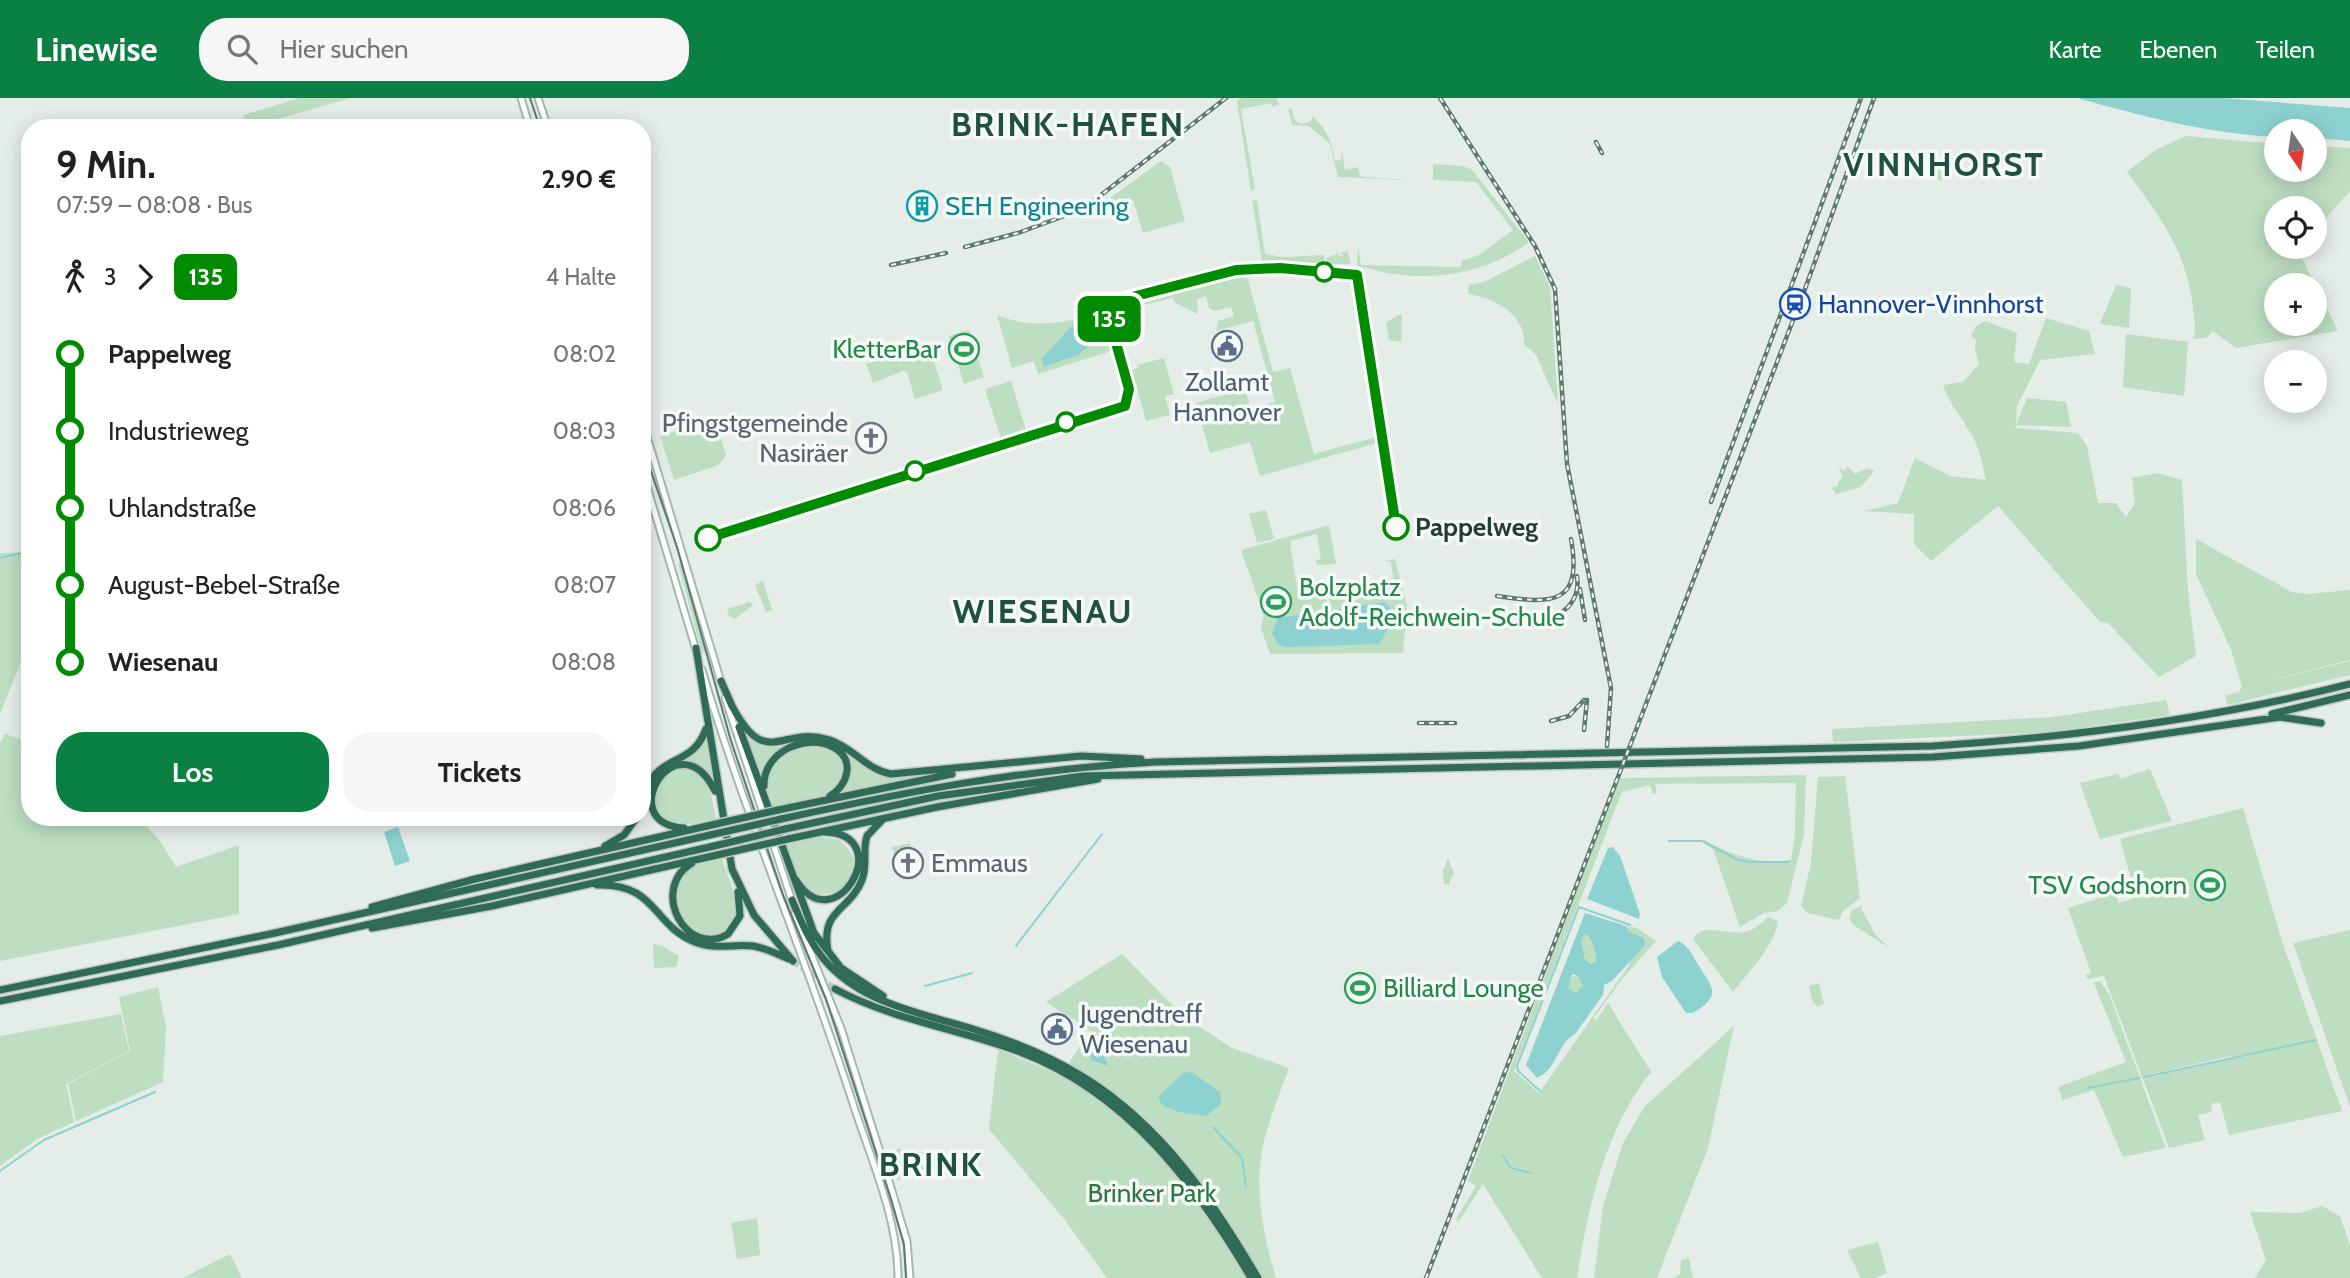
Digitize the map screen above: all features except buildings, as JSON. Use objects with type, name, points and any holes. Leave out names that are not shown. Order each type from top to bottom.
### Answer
[{"type":"highway","points":[[696,648],[718,798],[740,908],[734,929],[715,940],[692,934],[675,909],[673,885],[683,869],[706,857]]},
{"type":"highway","points":[[720,681],[744,730],[762,741],[829,740],[873,768],[930,779],[1175,761],[1842,749],[2012,741],[2201,717],[2350,684]]},
{"type":"highway","points":[[2223,724],[2350,695]]},
{"type":"highway","points":[[731,704],[810,925],[829,956],[858,981],[894,1005]]},
{"type":"highway","points":[[0,1001],[344,930],[908,802],[1025,782],[1174,772],[1933,757],[2080,746],[2280,717],[2321,723]]},
{"type":"highway","points":[[651,778],[653,773],[666,763],[692,752],[702,740],[707,725]]},
{"type":"highway","points":[[766,799],[764,777],[773,757],[786,749],[825,744],[842,754],[847,774],[837,791],[813,802]]},
{"type":"highway","points":[[0,990],[342,919],[781,819],[930,779],[998,765],[1081,757],[1125,757],[1156,762]]},
{"type":"highway","points":[[707,826],[682,828],[665,823],[653,808],[652,788],[664,771],[686,765],[705,775],[718,798]]},
{"type":"highway","points":[[344,930],[371,928],[480,908],[895,815],[1126,774]]},
{"type":"highway","points":[[342,919],[394,901],[565,859],[813,802],[906,787]]},
{"type":"highway","points":[[829,956],[826,942],[829,922],[862,879],[867,836],[876,824],[895,815]]},
{"type":"highway","points":[[565,859],[618,840],[630,826]]},
{"type":"highway","points":[[792,873],[804,890],[820,898],[838,896],[854,883],[859,865],[855,848],[837,834],[818,832]]},
{"type":"highway","points":[[582,885],[615,886],[633,891],[653,904],[682,935],[702,945],[759,947],[793,961],[760,925],[736,881]]},
{"type":"highway","points":[[792,900],[808,936],[829,965],[858,988],[894,1005],[1036,1051],[1100,1088],[1160,1140],[1192,1176],[1258,1278]]},
{"type":"highway","points":[[835,989],[892,1013],[1021,1052],[1052,1066],[1097,1094],[1127,1117],[1168,1159],[1203,1202],[1251,1278]]},
{"type":"main road","points":[[521,98],[527,119]]},
{"type":"main road","points":[[538,98],[545,119]]},
{"type":"main road","points":[[651,450],[720,681],[804,938],[844,1037],[902,1221],[909,1253],[910,1278]]},
{"type":"main road","points":[[651,499],[760,848],[812,980],[892,1222],[898,1278]]},
{"type":"green space","points":[[300,98],[351,98],[278,119],[244,119],[243,115]]},
{"type":"green space","points":[[1242,98],[1276,98],[1279,105],[1272,107],[1271,103],[1241,109],[1255,189],[1251,191],[1237,101]]},
{"type":"green space","points":[[1288,109],[1292,109],[1294,119],[1300,124],[1310,122],[1313,117],[1322,126],[1328,137],[1335,161],[1341,160],[1342,150],[1345,170],[1358,167],[1360,176],[1364,177],[1412,180],[1338,177],[1330,144],[1309,126],[1292,125]]},
{"type":"green space","points":[[2186,136],[2264,143],[2264,182],[2328,182],[2328,147],[2350,148],[2350,191],[2327,217],[2327,196],[2264,196],[2264,259],[2302,259],[2309,273],[2264,273],[2264,336],[2308,336],[2236,348],[2213,331],[2206,338],[2193,339],[2195,323],[2190,287],[2178,251],[2161,219],[2127,172],[2155,150]]},
{"type":"green space","points":[[1161,161],[1170,167],[1185,221],[1143,233],[1133,200],[1109,206],[1110,198]]},
{"type":"green space","points":[[1940,161],[1949,164],[1942,181],[1929,176],[1934,165]]},
{"type":"green space","points":[[1433,164],[1464,166],[1472,170],[1529,242],[1495,262],[1437,276],[1397,275],[1357,266],[1358,248],[1361,265],[1461,267],[1462,261],[1479,255],[1513,230],[1476,182],[1433,180]]},
{"type":"green space","points":[[1252,199],[1257,201],[1265,254],[1283,257],[1324,255],[1325,264],[1262,261]]},
{"type":"green space","points":[[1347,248],[1351,264],[1327,264],[1326,258],[1339,253],[1339,256],[1345,257],[1340,253],[1347,251]]},
{"type":"green space","points":[[1535,256],[1550,287],[1558,404],[1536,355],[1524,344],[1520,324],[1514,316],[1488,299],[1468,294],[1469,285],[1484,282]]},
{"type":"green space","points":[[1247,276],[1273,372],[1290,368],[1314,454],[1376,437],[1377,443],[1260,476],[1250,442],[1210,453],[1196,403],[1245,389],[1251,409],[1275,402],[1253,321],[1216,331],[1218,321],[1234,316],[1231,307],[1215,311],[1209,308],[1206,296],[1197,299],[1198,314],[1174,302],[1173,298],[1114,312],[1214,282]]},
{"type":"green space","points":[[2116,285],[2131,288],[2129,328],[2100,324]]},
{"type":"green space","points":[[2327,309],[2338,331],[2327,333]]},
{"type":"green space","points":[[997,315],[1036,323],[1099,315],[1111,351],[1038,374],[1034,361],[1012,368]]},
{"type":"green space","points":[[1402,315],[1401,342],[1389,340],[1386,323]]},
{"type":"green space","points":[[2046,318],[2089,331],[2095,354],[2040,360],[2017,406],[2015,428],[2078,433],[2087,446],[2098,503],[2116,503],[2126,517],[2135,503],[2132,478],[2158,473],[2182,480],[2188,591],[2196,656],[2159,677],[2108,623],[2100,622],[1998,506],[1931,561],[1914,544],[1914,514],[1865,511],[1898,503],[1915,458],[1950,476],[1986,480],[1976,443],[1943,385],[1963,382],[1979,364],[1975,351],[1976,339],[1971,336],[1975,327],[1985,321],[2017,333],[2014,362],[2029,364]]},
{"type":"green space","name":"KletterBar","points":[[969,330],[984,377],[964,384],[949,336]]},
{"type":"green space","points":[[2126,334],[2188,342],[2184,396],[2123,387]]},
{"type":"green space","points":[[928,343],[943,390],[915,399],[907,372],[903,371],[873,383],[866,364]]},
{"type":"green space","points":[[1164,358],[1174,394],[1165,396],[1170,415],[1146,421],[1132,370],[1138,368],[1137,365]]},
{"type":"green space","points":[[1011,381],[1026,430],[1001,438],[985,389]]},
{"type":"green space","points":[[2027,398],[2066,402],[2071,427],[2016,425]]},
{"type":"green space","points":[[714,418],[726,455],[719,465],[674,480],[660,436]]},
{"type":"green space","points":[[1847,466],[1855,474],[1867,468],[1874,471],[1861,487],[1836,494],[1832,488],[1838,486],[1843,477],[1839,468],[1845,471]]},
{"type":"green space","points":[[1266,510],[1274,539],[1257,543],[1249,514]]},
{"type":"green space","points":[[1329,525],[1336,564],[1317,565],[1316,560],[1321,559],[1317,534],[1290,541],[1296,582],[1315,579],[1316,589],[1323,590],[1327,604],[1330,603],[1328,593],[1350,589],[1350,586],[1356,585],[1357,589],[1394,584],[1391,562],[1385,561],[1395,559],[1407,605],[1403,653],[1270,654],[1261,628],[1264,616],[1241,550]],"holes":[[[1384,602],[1387,630],[1380,639],[1278,618]]]},
{"type":"green space","points":[[2196,539],[2292,592],[2308,594],[2350,590],[2350,660],[2264,682],[2350,661],[2350,675],[2227,705],[2225,696],[2239,692],[2242,687],[2231,650],[2196,574]]},
{"type":"green space","points":[[21,552],[21,662],[0,714],[0,553]]},
{"type":"green space","points":[[682,562],[706,652],[702,653],[678,563]]},
{"type":"green space","points":[[763,581],[772,610],[766,612],[755,585]]},
{"type":"green space","points":[[750,602],[753,605],[735,619],[729,616],[727,609]]},
{"type":"green space","points":[[2166,700],[2170,715],[2048,732],[1833,742],[1832,729],[2053,717]]},
{"type":"green space","points":[[5,734],[21,739],[21,826],[146,826],[160,841],[176,867],[239,845],[239,914],[0,961],[0,743]]},
{"type":"green space","points":[[744,734],[769,745],[798,744],[784,748],[772,756],[764,767],[761,780]]},
{"type":"green space","points":[[706,736],[713,782],[709,777],[674,763],[694,754]]},
{"type":"green space","points":[[829,742],[867,768],[904,776],[906,779],[838,795],[848,779],[847,759],[838,749],[816,743]]},
{"type":"green space","points":[[823,748],[839,758],[844,773],[842,782],[827,796],[772,808],[766,788],[770,764],[788,751]]},
{"type":"green space","points":[[682,768],[704,780],[711,794],[716,819],[683,824],[666,820],[660,813],[654,791],[668,771]]},
{"type":"green space","points":[[2150,769],[2172,821],[2100,839],[2080,783],[2118,774],[2120,779]]},
{"type":"green space","points":[[1806,775],[1804,834],[1787,903],[1778,911],[1764,913],[1740,927],[1713,849],[1703,842],[1704,840],[1756,860],[1791,860],[1795,833],[1796,783],[1655,784],[1657,793],[1653,794],[1650,785],[1622,792],[1514,1071],[1539,1093],[1630,964],[1627,961],[1637,937],[1629,932],[1626,926],[1637,928],[1656,941],[1622,979],[1594,1018],[1596,1021],[1608,1003],[1651,1072],[1621,1119],[1610,1144],[1593,1196],[1577,1278],[1542,1278],[1483,1184],[1458,1222],[1456,1219],[1476,1186],[1468,1181],[1619,778]]},
{"type":"green space","points":[[1845,776],[1860,898],[1842,912],[1839,920],[1807,913],[1801,906],[1811,863],[1818,777]]},
{"type":"green space","points":[[2243,808],[2280,935],[2342,1111],[2229,1135],[2220,1102],[2211,1104],[2212,1112],[2198,1115],[2205,1140],[2169,1148],[2104,976],[2088,979],[2085,975],[2091,973],[2068,908],[2115,893],[2119,903],[2156,891],[2152,879],[2131,879],[2120,839]],"holes":[[[2231,1056],[2232,1059],[2149,1077],[2147,1075]]]},
{"type":"green space","points":[[822,837],[839,840],[853,856],[854,867],[847,887],[821,894],[812,892],[799,879],[785,844]]},
{"type":"green space","points":[[910,843],[911,857],[902,855],[895,859],[892,847]]},
{"type":"green space","points":[[722,858],[737,908],[729,930],[718,937],[704,935],[691,928],[681,916],[675,901],[676,886],[687,871]]},
{"type":"green space","points":[[1448,859],[1454,873],[1448,885],[1444,884],[1443,871]]},
{"type":"green space","points":[[1863,905],[1861,908],[1875,934],[1889,948],[1852,924],[1849,918],[1852,910]]},
{"type":"green space","points":[[1768,917],[1778,921],[1772,940],[1733,992],[1693,939],[1703,931],[1748,931]]},
{"type":"green space","points":[[2350,930],[2350,1107],[2293,943]]},
{"type":"green space","points":[[1584,934],[1590,939],[1595,950],[1596,961],[1591,964],[1585,960],[1581,941]]},
{"type":"green space","points":[[653,944],[661,945],[679,956],[676,967],[654,968]]},
{"type":"green space","name":"Brinker Park","points":[[1122,954],[1182,1015],[1232,1048],[1289,1068],[1268,1126],[1260,1162],[1261,1212],[1276,1278],[1107,1278],[1064,1219],[989,1129],[998,1049],[1061,1076],[1090,1030],[1046,1002]]},
{"type":"green space","points":[[1572,976],[1578,976],[1583,984],[1581,990],[1572,992],[1567,987],[1567,981]]},
{"type":"green space","points":[[2100,981],[2109,994],[2166,1148],[2123,1157],[2094,1090],[2063,1100],[2058,1087],[2126,1062],[2094,983]]},
{"type":"green space","points":[[1819,983],[1824,1004],[1817,1006],[1812,1000],[1809,986]]},
{"type":"green space","points":[[158,987],[166,1027],[163,1082],[76,1121],[68,1084],[130,1051],[119,997]]},
{"type":"green space","points":[[121,1014],[129,1051],[66,1084],[74,1122],[37,1139],[0,1166],[0,1036]]},
{"type":"green space","points":[[1734,1026],[1708,1148],[1657,1278],[1594,1278],[1603,1206],[1623,1143],[1645,1106]]},
{"type":"green space","points":[[898,1149],[962,1158],[961,1165],[947,1164],[946,1176],[944,1171],[931,1174],[927,1169],[905,1174],[898,1181],[888,1159]]},
{"type":"green space","points":[[2322,1206],[2340,1216],[2350,1246],[2350,1278],[2255,1278],[2266,1260],[2250,1212],[2300,1213]]},
{"type":"green space","points":[[757,1218],[760,1255],[737,1259],[731,1223]]},
{"type":"green space","points":[[1878,1242],[1887,1273],[1875,1278],[1861,1278],[1847,1250]]},
{"type":"green space","points":[[230,1254],[242,1278],[183,1278]]},
{"type":"green space","points":[[1689,1258],[1693,1278],[1673,1278],[1680,1274],[1681,1260]]},
{"type":"water","points":[[2077,98],[2223,98],[2350,108],[2350,141],[2328,139],[2328,119],[2264,119],[2264,136],[2201,128]]},
{"type":"water","points":[[1095,321],[1097,339],[1078,355],[1044,367],[1042,358],[1072,326]]},
{"type":"water","points":[[1384,602],[1391,608],[1387,630],[1379,644],[1285,647],[1279,645],[1272,633],[1278,618]]},
{"type":"water","points":[[398,827],[410,861],[395,866],[384,832]]},
{"type":"water","points":[[1613,847],[1620,856],[1640,914],[1639,919],[1587,899],[1608,848]]},
{"type":"water","points":[[1585,913],[1626,926],[1629,932],[1644,938],[1645,945],[1612,981],[1604,985],[1603,995],[1575,1034],[1564,1043],[1549,1069],[1537,1078],[1526,1065]],"holes":[[[1585,934],[1595,950],[1596,961],[1591,964],[1585,960],[1581,941]],[[1572,974],[1578,976],[1583,986],[1576,993],[1568,988]]]},
{"type":"water","points":[[1678,941],[1690,951],[1711,986],[1708,1002],[1693,1013],[1686,1013],[1662,977],[1657,957]]},
{"type":"water","points":[[1101,1050],[1109,1066],[1091,1060],[1090,1054]]},
{"type":"water","points":[[1192,1072],[1220,1092],[1221,1104],[1206,1116],[1179,1112],[1162,1105],[1158,1097],[1183,1073]]},
{"type":"waterway","points":[[0,558],[21,553]]},
{"type":"waterway","points":[[1016,946],[1102,834]]},
{"type":"waterway","points":[[1669,841],[1702,841],[1738,860],[1789,862]]},
{"type":"waterway","points":[[1540,1091],[1518,1071],[1517,1066],[1579,907],[1630,925]]},
{"type":"waterway","points":[[925,986],[972,973]]},
{"type":"waterway","points":[[2245,1055],[2316,1040]]},
{"type":"waterway","points":[[2144,1077],[2242,1056]]},
{"type":"waterway","points":[[2087,1088],[2140,1078]]},
{"type":"waterway","points":[[0,1171],[44,1140],[155,1092]]},
{"type":"waterway","points":[[1213,1127],[1242,1158],[1246,1186]]},
{"type":"waterway","points":[[1503,1156],[1511,1168],[1531,1173]]},
{"type":"tunnel","points":[[793,961],[835,989]]},
{"type":"tram line","points":[[530,98],[537,119]]},
{"type":"tram line","points":[[651,471],[677,547],[731,741],[783,895],[826,999],[891,1199],[904,1245],[906,1278]]},
{"type":"railway","points":[[965,247],[1018,233],[1083,209],[1226,98]]},
{"type":"railway","points":[[1440,98],[1535,246],[1555,289],[1567,464],[1611,688],[1607,746]]},
{"type":"railway","points":[[1711,502],[1861,98]]},
{"type":"railway","points":[[1426,1278],[1805,289],[1874,98]]},
{"type":"railway","points":[[1596,142],[1602,153]]},
{"type":"railway","points":[[891,265],[946,253]]},
{"type":"railway","points":[[1497,596],[1533,600],[1559,596],[1567,589],[1572,577],[1574,561],[1571,539]]},
{"type":"railway","points":[[1549,617],[1562,612],[1572,603],[1577,590],[1577,576]]},
{"type":"railway","points":[[1580,589],[1585,620]]},
{"type":"railway","points":[[1440,619],[1453,619]]},
{"type":"railway","points":[[1551,721],[1569,716],[1584,700]]},
{"type":"railway","points":[[1584,730],[1587,700]]},
{"type":"railway","points":[[1419,723],[1455,723]]},
{"type":"bus line","name":"135","points":[[708,538],[1118,405],[1125,406],[1129,389],[1105,304],[1212,275],[1255,268],[1357,275],[1396,527]]},
{"type":"place","name":"SEH Engineering","points":[[922,206]]},
{"type":"place","name":"Hannover-Vinnhorst","points":[[1795,304]]},
{"type":"place","name":"Zollamt Hannover","points":[[1227,346]]},
{"type":"place","name":"KletterBar","points":[[964,349]]},
{"type":"place","name":"Pfingstgemeinde Nasiräer","points":[[871,438]]},
{"type":"place","name":"Pappelweg","points":[[1396,527]]},
{"type":"place","name":"Bolzplatz Adolf-Reichwein-Schule","points":[[1276,602]]},
{"type":"place","name":"Emmaus","points":[[908,863]]},
{"type":"place","name":"TSV Godshorn","points":[[2210,885]]},
{"type":"place","name":"Billiard Lounge","points":[[1360,988]]},
{"type":"place","name":"Jugendtreff Wiesenau","points":[[1057,1029]]},
{"type":"district","name":"BRINK-HAFEN","points":[[1068,124]]},
{"type":"district","name":"VINNHORST","points":[[1944,164]]},
{"type":"district","name":"WIESENAU","points":[[1043,611]]},
{"type":"district","name":"BRINK","points":[[931,1164]]}]
